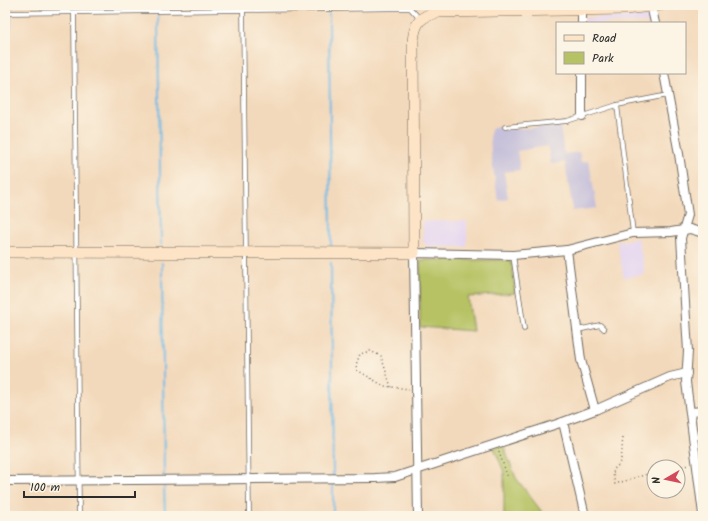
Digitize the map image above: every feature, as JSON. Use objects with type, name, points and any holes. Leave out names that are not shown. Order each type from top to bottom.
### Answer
[{"type":"street","points":[[418,516],[414,253],[414,29],[420,19],[439,12],[625,10],[654,6],[655,22]]},
{"type":"street","points":[[582,10],[582,22]]},
{"type":"street","points":[[582,74],[582,116]]},
{"type":"street","points":[[664,74],[680,154],[688,215],[683,229],[681,243],[688,340],[686,382],[703,514]]},
{"type":"street","points":[[5,252],[414,253],[513,255],[568,250],[633,233],[671,232],[683,229],[690,229],[703,233]]},
{"type":"street","points":[[568,250],[581,360],[595,410]]},
{"type":"street","points":[[5,481],[384,478],[418,470],[563,422],[595,410],[670,376],[687,373]]},
{"type":"street","points":[[690,412],[703,411]]},
{"type":"street","points":[[563,422],[585,516]]},
{"type":"lane","points":[[243,5],[249,516]]},
{"type":"lane","points":[[5,13],[410,8],[420,19]]},
{"type":"lane","points":[[74,13],[75,253],[79,516]]},
{"type":"lane","points":[[505,127],[567,121],[617,105],[669,95]]},
{"type":"lane","points":[[617,105],[633,233]]},
{"type":"lane","points":[[513,255],[524,329]]},
{"type":"lane","points":[[578,330],[600,325],[604,329]]},
{"type":"path","points":[[391,387],[381,356],[370,351],[360,354],[356,365],[357,370],[384,386],[391,387],[417,390]]},
{"type":"path","points":[[623,438],[621,462],[612,473],[615,484],[646,474]]},
{"type":"path","points":[[496,444],[508,478]]},
{"type":"path","points":[[686,465],[696,463]]},
{"type":"shaded area","points":[[649,16],[650,22],[585,22],[585,18]]},
{"type":"shaded area","points":[[500,125],[500,130],[560,126],[564,154],[579,152],[581,162],[589,161],[597,208],[573,211],[565,162],[551,164],[548,146],[517,151],[520,170],[504,172],[508,198],[498,200],[491,154],[490,133],[492,128]]},
{"type":"shaded area","points":[[423,221],[467,221],[467,247],[429,247],[423,242]]},
{"type":"shaded area","points":[[638,238],[645,274],[624,278],[617,242]]},
{"type":"green space","points":[[420,260],[509,260],[512,264],[515,293],[468,297],[473,331],[420,327]]},
{"type":"green space","points":[[503,445],[516,478],[545,516],[504,516],[504,472],[494,448]]},
{"type":"waterway","points":[[329,14],[331,246]]},
{"type":"waterway","points":[[5,80],[11,16]]},
{"type":"waterway","points":[[158,16],[161,245]]},
{"type":"waterway","points":[[162,263],[164,477]]},
{"type":"waterway","points":[[331,263],[333,476]]},
{"type":"waterway","points":[[333,482],[333,516]]},
{"type":"waterway","points":[[164,483],[165,516]]}]
